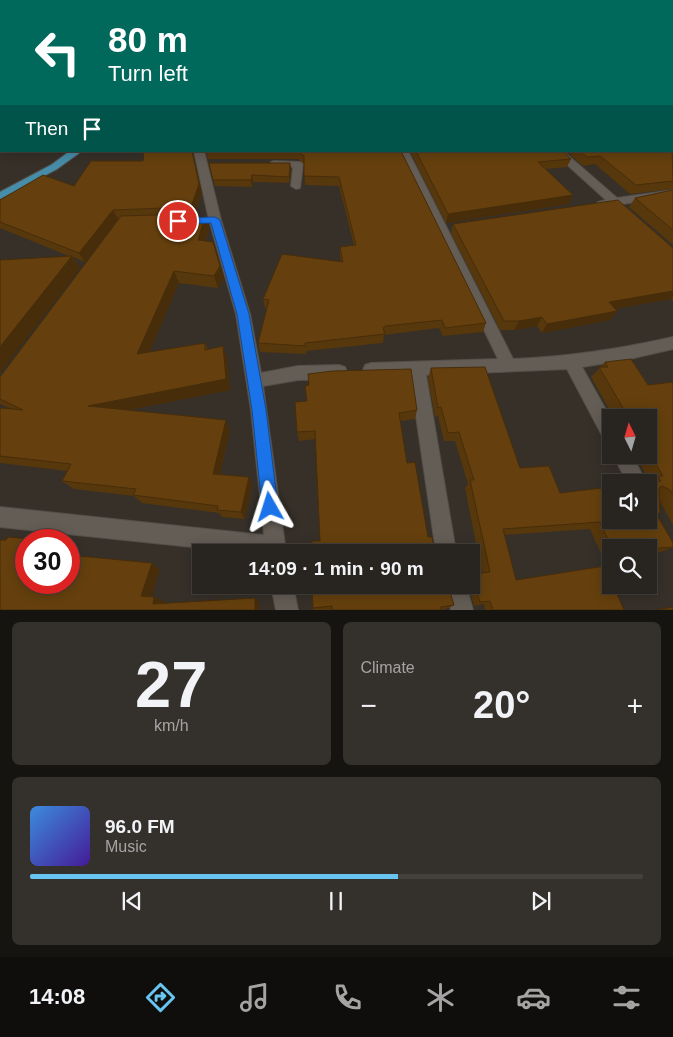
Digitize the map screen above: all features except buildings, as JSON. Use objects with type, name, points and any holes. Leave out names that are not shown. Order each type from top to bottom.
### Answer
[{"type":"main road","points":[[0,196],[54,167],[76,152]]},
{"type":"street","points":[[406,152],[446,228],[508,365]]},
{"type":"street","points":[[558,152],[629,215]]},
{"type":"street","points":[[204,160],[210,220],[243,314],[254,381],[274,544]]},
{"type":"street","points":[[260,164],[298,164],[296,186]]},
{"type":"street","points":[[586,206],[673,193]]},
{"type":"street","points":[[254,381],[298,373],[572,363],[626,354],[673,343]]},
{"type":"street","points":[[572,363],[602,419]]},
{"type":"street","points":[[417,368],[445,544]]},
{"type":"street","points":[[0,517],[232,544]]},
{"type":"street","points":[[284,594],[287,610]]},
{"type":"street","points":[[458,594],[462,610]]},
{"type":"route","points":[[178,221],[215,220],[243,314],[259,410],[270,507]]}]
